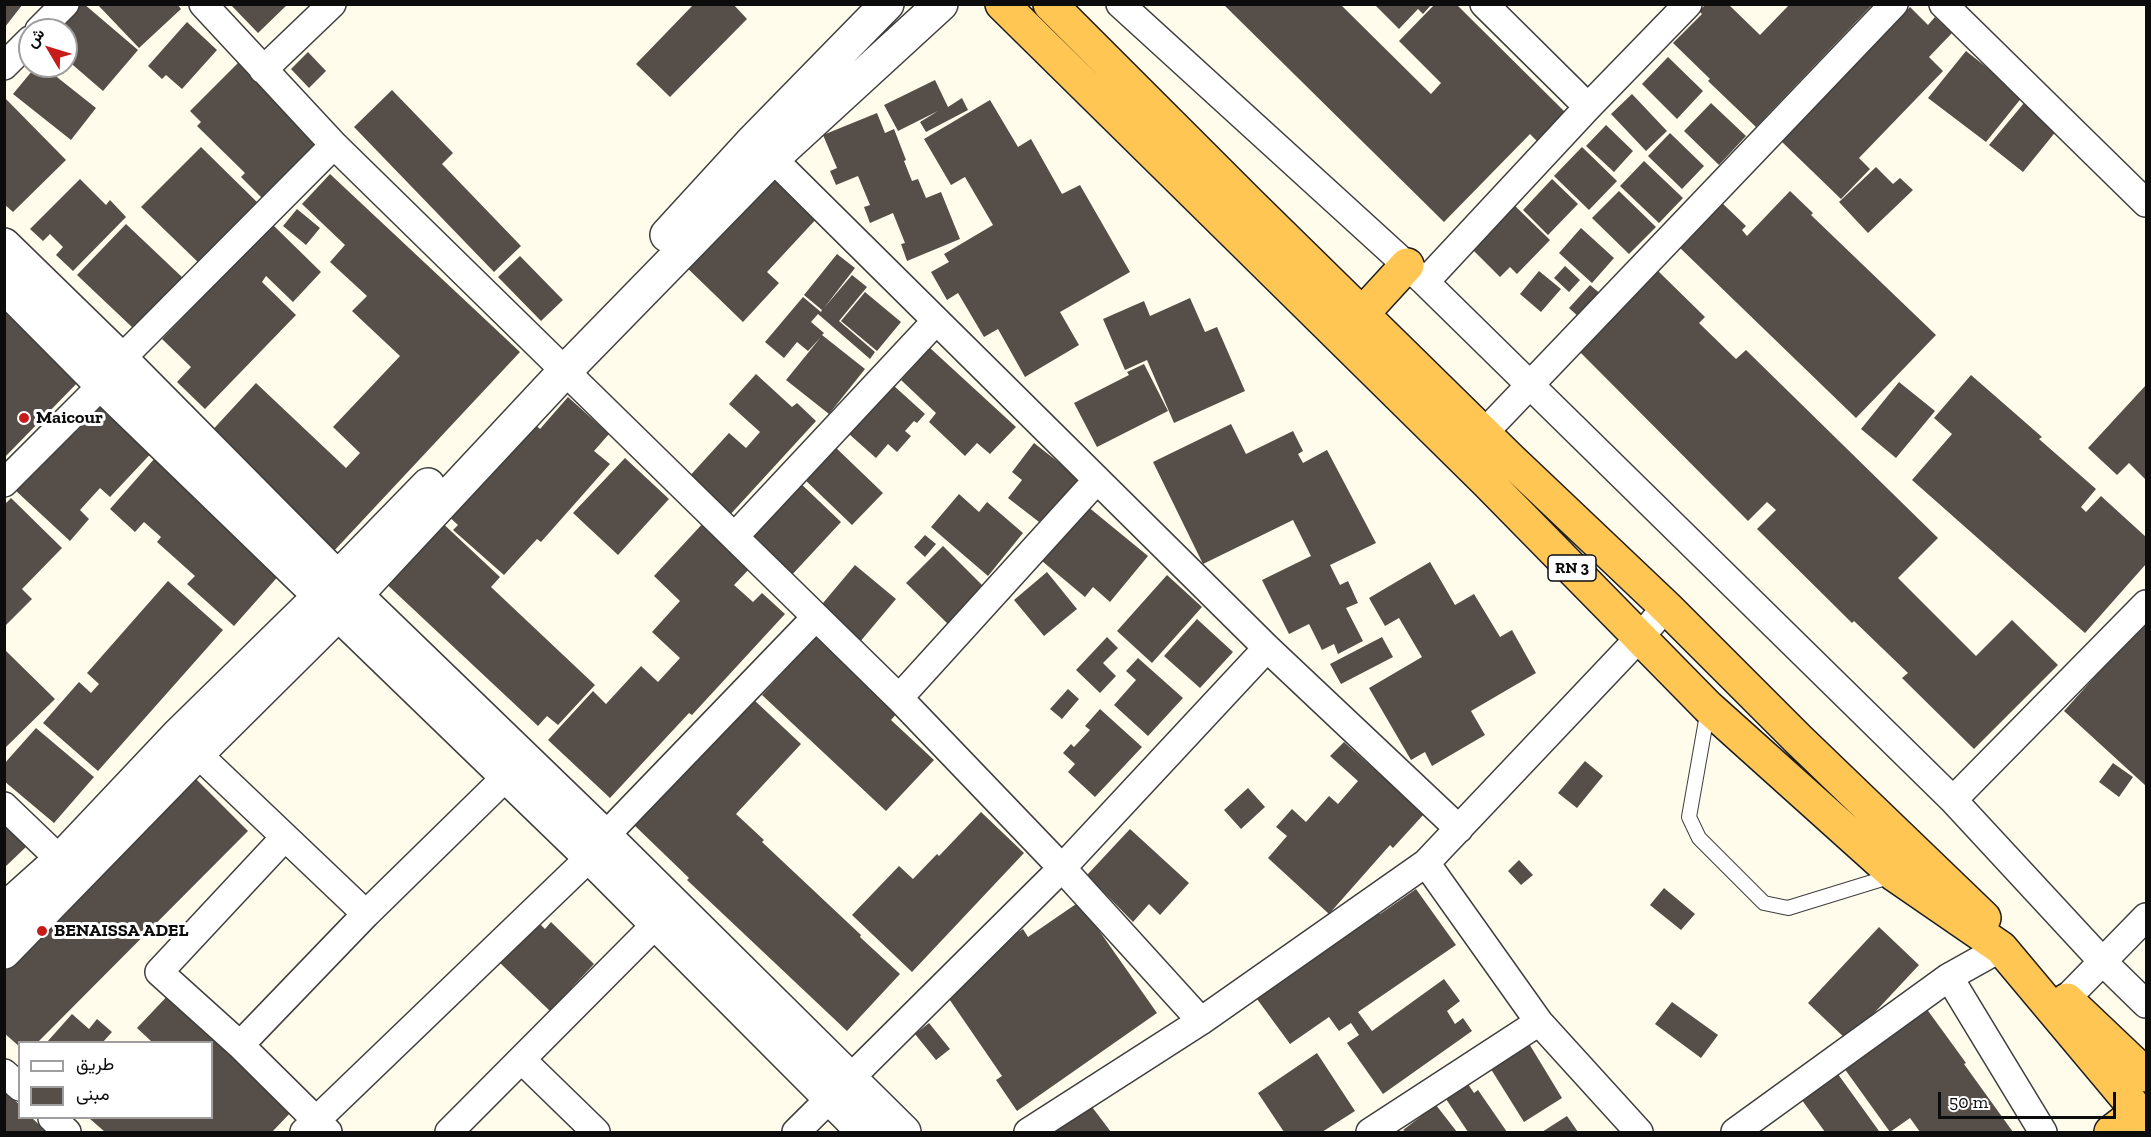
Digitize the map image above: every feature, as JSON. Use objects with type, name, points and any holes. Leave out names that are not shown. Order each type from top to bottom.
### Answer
[{"type":"highway","name":"RN 3","points":[[1002,4],[1487,482],[1708,706],[1896,875],[2001,948],[2142,1117]]},
{"type":"highway","name":"RN 3","points":[[1050,4],[1362,314],[2146,1075]]},
{"type":"highway","points":[[1362,314],[1416,273]]},
{"type":"highway","points":[[2111,1132],[2142,1117]]},
{"type":"street","points":[[51,18],[64,4]]},
{"type":"street","points":[[203,4],[334,145],[899,698],[1062,868],[1201,1021]]},
{"type":"street","points":[[263,70],[332,4]]},
{"type":"street","points":[[4,952],[69,868],[338,595],[763,150],[888,4]]},
{"type":"street","points":[[763,150],[941,4]]},
{"type":"street","points":[[1120,4],[1416,273],[1953,800],[2103,962],[2146,1004]]},
{"type":"street","points":[[1484,4],[1588,108]]},
{"type":"street","points":[[1416,273],[1588,108],[1688,4]]},
{"type":"street","points":[[1484,433],[1894,4]]},
{"type":"street","points":[[1943,4],[2146,203]]},
{"type":"street","points":[[4,66],[18,52]]},
{"type":"street","points":[[4,483],[102,385],[121,359],[334,145]]},
{"type":"street","points":[[763,150],[1267,648],[1459,829]]},
{"type":"street","points":[[4,245],[121,359],[507,776],[597,846]]},
{"type":"street","points":[[4,286],[102,385],[338,595],[597,846],[841,1090],[904,1132]]},
{"type":"street","points":[[735,536],[936,321]]},
{"type":"street","points":[[899,698],[1097,480]]},
{"type":"street","points":[[1953,800],[2146,604]]},
{"type":"street","points":[[1030,1132],[1201,1021],[1426,863],[1666,607]]},
{"type":"street","points":[[285,837],[159,972],[240,1045],[316,1128],[597,846],[816,617]]},
{"type":"street","points":[[796,1132],[841,1090],[1062,868],[1267,648]]},
{"type":"street","points":[[188,745],[366,914]]},
{"type":"street","points":[[240,1045],[366,914],[507,776]]},
{"type":"street","points":[[4,806],[69,868]]},
{"type":"street","points":[[1426,863],[1539,1022],[1639,1132]]},
{"type":"street","points":[[4,910],[69,868]]},
{"type":"street","points":[[449,1132],[665,914]]},
{"type":"street","points":[[2066,999],[2146,918]]},
{"type":"street","points":[[1735,1132],[1949,977],[2001,948]]},
{"type":"street","points":[[1949,977],[2043,1132]]},
{"type":"street","points":[[1370,1132],[1539,1022]]},
{"type":"street","points":[[522,1060],[596,1132]]},
{"type":"street","points":[[4,1073],[18,1085]]},
{"type":"street","points":[[841,1090],[864,1132]]},
{"type":"street","points":[[53,1119],[68,1132]]},
{"type":"lane","points":[[1708,706],[1689,817],[1699,838],[1764,903],[1788,908],[1896,875]]},
{"type":"building","points":[[5,4],[23,4],[5,27]]},
{"type":"building","points":[[79,4],[84,4],[138,50],[103,91],[78,69],[78,18],[67,18]]},
{"type":"building","points":[[97,4],[177,4],[181,9],[139,48]]},
{"type":"building","points":[[230,4],[288,4],[258,33]]},
{"type":"building","points":[[694,4],[733,4],[747,19],[670,97],[636,64]]},
{"type":"building","points":[[1223,4],[1340,4],[1431,94],[1441,83],[1399,41],[1435,4],[1456,4],[1565,112],[1537,141],[1530,134],[1444,222]]},
{"type":"building","points":[[1374,4],[1432,4],[1423,14],[1418,9],[1399,29]]},
{"type":"building","points":[[1706,4],[1728,4],[1760,35],[1790,4],[1873,4],[1756,127],[1708,81],[1710,79],[1673,43],[1702,14],[1699,11]]},
{"type":"building","points":[[1910,7],[1928,25],[1935,17],[1952,33],[1929,57],[1943,71],[1859,158],[1870,169],[1841,199],[1781,141]]},
{"type":"building","points":[[187,22],[217,50],[182,89],[166,75],[162,79],[148,66]]},
{"type":"building","points":[[1966,51],[2023,96],[1986,142],[1928,98]]},
{"type":"building","points":[[308,52],[326,71],[309,88],[291,69]]},
{"type":"building","points":[[1668,57],[1703,91],[1677,119],[1642,84]]},
{"type":"building","points":[[241,60],[323,143],[265,201],[241,177],[245,173],[197,126],[201,122],[190,111]]},
{"type":"building","points":[[26,78],[58,78],[96,108],[71,140],[13,94]]},
{"type":"building","points":[[935,80],[948,107],[962,98],[968,110],[926,132],[920,122],[938,111],[898,131],[884,105]]},
{"type":"building","points":[[392,90],[453,153],[442,164],[521,246],[494,272],[354,127]]},
{"type":"building","points":[[1632,94],[1667,131],[1646,151],[1611,114]]},
{"type":"building","points":[[4,97],[66,160],[13,212],[4,204]]},
{"type":"building","points":[[990,100],[1018,147],[1031,139],[1062,194],[1080,185],[1130,272],[1060,312],[1079,345],[1025,377],[998,329],[984,337],[958,293],[947,300],[931,272],[949,262],[944,254],[993,225],[965,177],[951,185],[924,139]]},
{"type":"building","points":[[1711,103],[1746,136],[1719,165],[1684,131]]},
{"type":"building","points":[[2024,103],[2057,130],[2023,172],[1989,145]]},
{"type":"building","points":[[877,113],[885,133],[894,129],[912,181],[918,179],[926,198],[941,192],[960,239],[907,261],[901,244],[905,243],[893,213],[870,223],[864,207],[870,205],[858,176],[836,185],[830,171],[837,168],[823,135]]},
{"type":"building","points":[[1606,125],[1633,151],[1614,172],[1586,146]]},
{"type":"building","points":[[1670,133],[1704,166],[1682,189],[1648,156]]},
{"type":"building","points":[[201,147],[260,205],[201,265],[141,207]]},
{"type":"building","points":[[1582,147],[1617,181],[1589,210],[1554,176]]},
{"type":"building","points":[[1644,161],[1683,198],[1659,223],[1620,186]]},
{"type":"building","points":[[1876,167],[1893,184],[1900,178],[1913,190],[1868,233],[1839,202]]},
{"type":"building","points":[[769,168],[819,216],[767,272],[779,283],[743,322],[681,262]]},
{"type":"building","points":[[330,174],[520,352],[332,553],[207,436],[256,383],[346,468],[360,453],[333,427],[400,356],[352,311],[367,296],[330,262],[345,245],[302,204]]},
{"type":"building","points":[[80,179],[106,205],[110,200],[126,217],[73,271],[56,255],[63,247],[50,234],[43,241],[30,229]]},
{"type":"building","points":[[1552,179],[1578,204],[1548,235],[1523,210]]},
{"type":"building","points":[[1619,191],[1656,227],[1629,254],[1592,218]]},
{"type":"building","points":[[1790,191],[1813,213],[1811,215],[1936,335],[1856,418],[1677,245],[1720,201],[1746,226],[1742,230],[1747,236]]},
{"type":"building","points":[[1512,203],[1550,240],[1517,274],[1510,267],[1500,277],[1469,246]]},
{"type":"building","points":[[297,209],[320,228],[306,245],[283,226]]},
{"type":"building","points":[[126,224],[183,278],[134,329],[77,275]]},
{"type":"building","points":[[273,225],[321,272],[293,302],[266,276],[262,282],[296,315],[205,409],[177,382],[191,367],[162,339]]},
{"type":"building","points":[[1581,228],[1614,258],[1592,283],[1559,253]]},
{"type":"building","points":[[837,254],[855,268],[824,308],[852,275],[867,287],[839,321],[875,352],[870,359],[818,314],[811,322],[824,333],[822,335],[865,369],[829,414],[786,380],[821,337],[808,351],[797,342],[784,358],[765,342],[803,297],[821,312],[822,310],[804,295]]},
{"type":"building","points":[[520,256],[563,300],[541,321],[498,277]]},
{"type":"building","points":[[1565,266],[1580,280],[1569,292],[1554,278]]},
{"type":"building","points":[[1655,268],[1705,317],[1699,323],[1736,359],[1746,350],[1938,538],[1898,578],[1976,656],[2012,620],[2058,665],[1974,749],[1902,678],[1908,673],[1854,621],[1852,623],[1757,529],[1776,510],[1767,502],[1748,521],[1576,348]]},
{"type":"building","points":[[1539,271],[1561,289],[1541,312],[1520,294]]},
{"type":"building","points":[[1590,285],[1602,295],[1581,319],[1569,308]]},
{"type":"building","points":[[865,292],[901,322],[877,351],[841,321]]},
{"type":"building","points":[[1190,298],[1205,332],[1217,327],[1245,391],[1174,423],[1147,360],[1125,370],[1103,319],[1144,301],[1150,316]]},
{"type":"building","name":"Maicour","points":[[4,303],[82,378],[4,458]]},
{"type":"building","points":[[930,348],[1016,427],[990,454],[977,443],[965,456],[929,422],[936,413],[901,380]]},
{"type":"building","points":[[1144,364],[1168,411],[1097,447],[1074,403],[1129,375],[1127,372]]},
{"type":"building","points":[[756,374],[792,407],[797,403],[816,421],[728,517],[687,479],[729,433],[746,448],[760,432],[729,404]]},
{"type":"building","points":[[1971,375],[2042,437],[2039,439],[2096,489],[2081,507],[2086,512],[2101,496],[2146,537],[2146,564],[2085,633],[1912,480],[1952,434],[1934,418]]},
{"type":"building","points":[[1899,382],[1935,411],[1896,458],[1861,429]]},
{"type":"building","points":[[893,385],[925,414],[905,431],[911,436],[897,452],[888,444],[876,458],[849,434]]},
{"type":"building","points":[[2146,385],[2146,480],[2129,463],[2117,475],[2088,448]]},
{"type":"building","points":[[568,397],[609,434],[594,451],[610,464],[541,542],[537,539],[504,575],[453,530],[458,525],[446,514],[528,418],[540,429]]},
{"type":"building","points":[[106,399],[157,447],[110,497],[100,488],[80,510],[89,519],[70,541],[15,490],[72,426],[77,431]]},
{"type":"building","points":[[1231,424],[1246,454],[1293,431],[1303,451],[1298,454],[1303,463],[1327,450],[1376,543],[1330,565],[1340,585],[1348,581],[1358,603],[1346,608],[1363,641],[1338,654],[1334,644],[1322,650],[1309,624],[1289,634],[1262,580],[1311,556],[1293,520],[1203,564],[1153,462]]},
{"type":"building","points":[[1034,443],[1080,479],[1043,525],[1008,498],[1022,480],[1012,472]]},
{"type":"building","points":[[832,444],[883,493],[852,525],[801,476]]},
{"type":"building","points":[[155,458],[282,572],[234,626],[187,584],[195,576],[157,542],[161,537],[144,522],[135,532],[110,509]]},
{"type":"building","points":[[625,458],[669,499],[618,555],[573,513]]},
{"type":"building","points":[[797,480],[841,522],[789,578],[745,535]]},
{"type":"building","points":[[959,494],[979,512],[987,502],[1023,533],[988,576],[931,527]]},
{"type":"building","points":[[11,498],[62,548],[22,589],[32,599],[4,627],[4,505]]},
{"type":"building","points":[[1087,506],[1148,556],[1110,602],[1093,587],[1085,597],[1042,561]]},
{"type":"building","points":[[437,518],[500,577],[491,587],[595,685],[558,725],[547,716],[538,726],[380,578]]},
{"type":"building","points":[[705,521],[753,565],[734,585],[753,602],[762,593],[785,614],[692,715],[689,713],[610,798],[548,740],[593,691],[606,704],[641,666],[658,682],[680,658],[652,632],[680,601],[654,576]]},
{"type":"building","points":[[925,535],[936,544],[925,557],[914,547]]},
{"type":"building","points":[[943,546],[984,587],[948,624],[906,583]]},
{"type":"building","points":[[1430,562],[1455,605],[1474,594],[1500,637],[1512,630],[1536,673],[1471,711],[1485,735],[1432,766],[1425,752],[1411,760],[1369,688],[1422,657],[1399,618],[1385,626],[1369,598]]},
{"type":"building","points":[[855,565],[896,599],[859,643],[818,609]]},
{"type":"building","points":[[1047,572],[1077,609],[1044,636],[1014,600]]},
{"type":"building","points":[[1167,575],[1202,607],[1152,663],[1117,631]]},
{"type":"building","points":[[168,581],[223,630],[98,771],[43,723],[79,682],[91,693],[99,684],[87,673]]},
{"type":"building","points":[[1197,619],[1233,652],[1200,688],[1164,656]]},
{"type":"building","points":[[2144,622],[2146,624],[2146,786],[2064,711]]},
{"type":"building","points":[[817,636],[898,712],[891,720],[934,760],[886,811],[762,695]]},
{"type":"building","points":[[1107,637],[1118,648],[1103,663],[1116,676],[1100,693],[1076,670]]},
{"type":"building","points":[[1382,637],[1393,657],[1341,684],[1330,664]]},
{"type":"building","points":[[4,649],[55,699],[4,749]]},
{"type":"building","points":[[1138,658],[1183,698],[1148,736],[1114,705],[1136,680],[1126,671]]},
{"type":"building","points":[[1068,689],[1079,699],[1062,719],[1050,709]]},
{"type":"building","points":[[753,699],[801,744],[736,814],[764,840],[762,842],[900,974],[847,1031],[687,880],[689,878],[633,824]]},
{"type":"building","points":[[1100,709],[1142,747],[1095,797],[1068,772],[1075,764],[1063,753],[1071,744],[1074,747],[1090,730],[1085,726]]},
{"type":"building","points":[[36,728],[94,777],[54,823],[4,781],[4,764]]},
{"type":"building","points":[[1344,742],[1424,814],[1393,848],[1390,845],[1329,914],[1268,858],[1287,836],[1276,827],[1292,809],[1306,822],[1329,796],[1338,804],[1358,781],[1330,756]]},
{"type":"building","points":[[1585,761],[1603,776],[1577,808],[1558,793]]},
{"type":"building","points":[[2113,763],[2133,777],[2119,797],[2099,782]]},
{"type":"building","points":[[189,772],[248,831],[39,1041],[18,1041],[18,1045],[4,1033],[4,959]]},
{"type":"building","points":[[1248,788],[1265,807],[1241,829],[1224,810]]},
{"type":"building","points":[[981,812],[1024,853],[912,972],[852,915],[899,866],[913,879],[937,854],[939,856]]},
{"type":"building","points":[[4,824],[27,846],[4,868]]},
{"type":"building","points":[[1130,829],[1189,883],[1160,915],[1149,904],[1133,922],[1087,875]]},
{"type":"building","points":[[1519,860],[1533,875],[1521,885],[1508,871]]},
{"type":"building","points":[[1664,888],[1695,914],[1681,930],[1650,905]]},
{"type":"building","points":[[1416,889],[1456,945],[1358,1012],[1372,1031],[1444,979],[1460,1001],[1447,1011],[1455,1024],[1463,1018],[1472,1031],[1383,1094],[1347,1043],[1359,1035],[1351,1023],[1339,1031],[1329,1017],[1290,1044],[1257,999],[1378,912],[1380,914]]},
{"type":"building","points":[[1079,902],[1157,1013],[1017,1111],[996,1080],[1002,1076],[943,990],[996,953],[994,949],[1023,929],[1028,937]]},
{"type":"building","points":[[538,922],[545,929],[551,922],[594,964],[550,1011],[499,962]]},
{"type":"building","points":[[1879,927],[1919,965],[1848,1041],[1808,1003]]},
{"type":"building","points":[[174,989],[295,1108],[272,1132],[105,1132],[90,1119],[213,1119],[213,1041],[151,1041],[137,1028]]},
{"type":"building","points":[[1672,1002],[1718,1035],[1701,1058],[1655,1024]]},
{"type":"building","points":[[1926,1008],[2013,1132],[1920,1132],[1910,1118],[1890,1132],[1844,1068]]},
{"type":"building","points":[[72,1014],[89,1029],[97,1019],[112,1032],[104,1041],[48,1041]]},
{"type":"building","points":[[929,1023],[950,1049],[936,1060],[915,1034]]},
{"type":"building","points":[[1528,1042],[1562,1098],[1524,1122],[1489,1066]]},
{"type":"building","points":[[1317,1053],[1355,1111],[1322,1132],[1284,1132],[1258,1093]]},
{"type":"building","points":[[1835,1070],[1878,1132],[1825,1132],[1799,1096]]},
{"type":"building","points":[[1466,1081],[1474,1093],[1478,1090],[1507,1132],[1468,1132],[1444,1096]]},
{"type":"building","points":[[4,1091],[18,1103],[18,1119],[33,1119],[46,1131],[44,1132],[4,1132]]},
{"type":"building","points":[[1086,1099],[1111,1132],[1050,1132]]},
{"type":"building","points":[[1436,1105],[1457,1132],[1406,1132],[1403,1130]]},
{"type":"building","points":[[1567,1116],[1578,1132],[1542,1132]]},
{"type":"place","name":"Maicour","points":[[24,418]]},
{"type":"place","name":"BENAISSA ADEL","points":[[42,931]]}]
